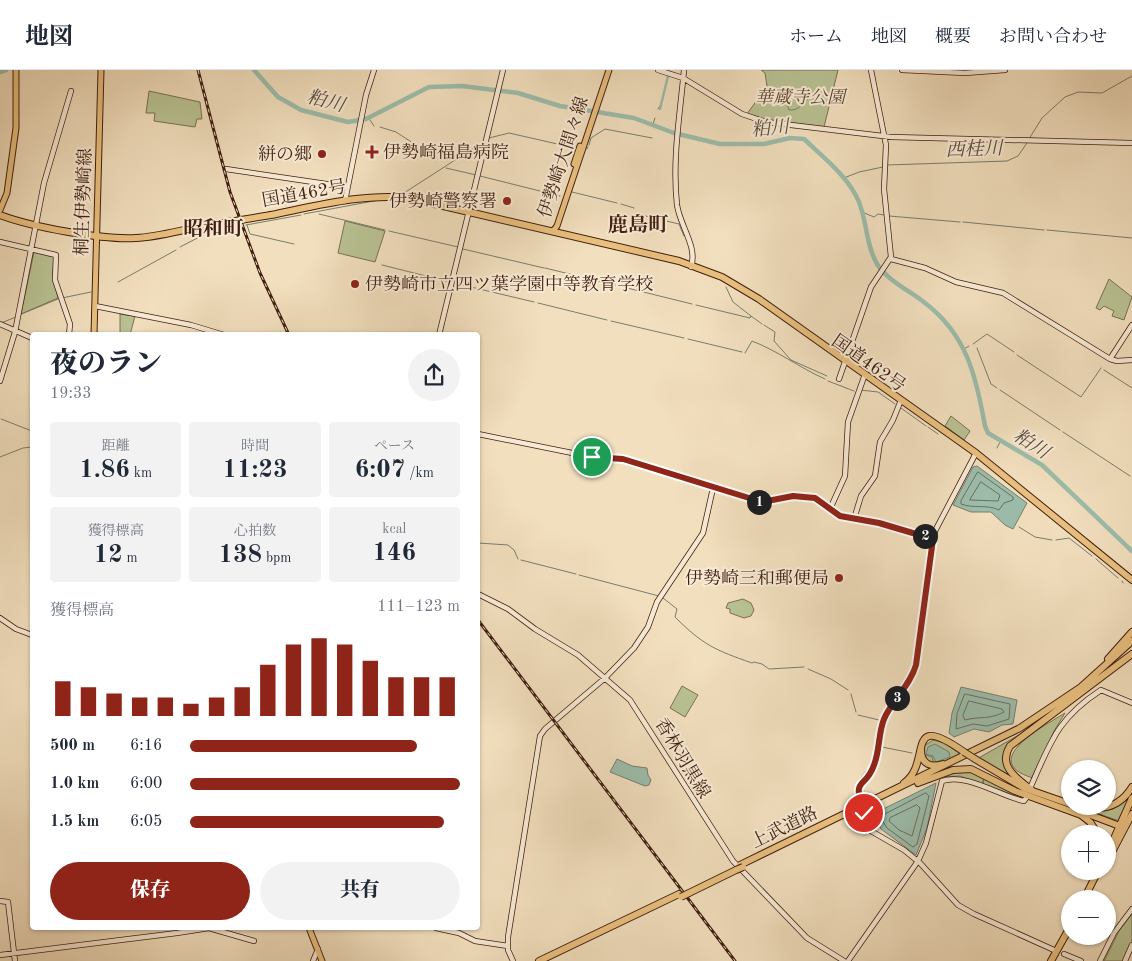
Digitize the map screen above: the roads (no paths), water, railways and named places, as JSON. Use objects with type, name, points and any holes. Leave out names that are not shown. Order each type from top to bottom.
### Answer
[{"type":"highway","name":"国道462号","points":[[0,215],[36,225],[96,235],[136,238],[345,200],[398,197],[553,231],[716,274],[750,293],[900,402]]},
{"type":"highway","name":"国道462号","points":[[845,362],[975,455],[1132,580]]},
{"type":"highway","name":"国道462号","points":[[975,455],[1132,585]]},
{"type":"highway","points":[[1071,696],[1132,632]]},
{"type":"highway","name":"上武道路","points":[[540,961],[918,783],[1018,733],[1071,696],[1132,641]]},
{"type":"highway","name":"上武道路","points":[[862,808],[980,749],[1033,720],[1087,686],[1132,646]]},
{"type":"highway","points":[[1031,793],[1010,771],[1006,759],[1008,750],[1017,739],[1085,696],[1132,654]]},
{"type":"highway","points":[[1085,696],[1087,686]]},
{"type":"highway","points":[[1071,696],[1085,696]]},
{"type":"highway","points":[[880,798],[913,776],[917,768],[920,745],[927,738],[935,736],[942,737],[974,760],[1031,793]]},
{"type":"highway","points":[[963,752],[935,738],[924,743],[921,752],[922,758],[927,764],[938,766],[980,749]]},
{"type":"highway","points":[[918,783],[953,770],[967,769],[1061,802]]},
{"type":"highway","points":[[1116,803],[1125,796],[1132,786]]},
{"type":"highway","points":[[1116,834],[1132,798]]},
{"type":"highway","points":[[1116,843],[1132,808]]},
{"type":"highway","points":[[1116,845],[1132,814]]},
{"type":"highway","points":[[1083,815],[1092,825]]},
{"type":"highway","points":[[1092,815],[1118,824]]},
{"type":"highway","name":"上武道路","points":[[548,961],[680,895]]},
{"type":"highway","points":[[1051,961],[1061,944]]},
{"type":"highway","points":[[1056,961],[1063,945]]},
{"type":"main road","points":[[0,210],[7,193],[16,128],[16,70]]},
{"type":"main road","name":"桐生伊勢崎線","points":[[94,332],[101,70]]},
{"type":"main road","name":"伊勢崎大間々線","points":[[553,231],[607,70]]},
{"type":"main road","points":[[311,930],[322,961]]},
{"type":"street","points":[[345,200],[364,107],[374,70]]},
{"type":"street","points":[[440,332],[503,70]]},
{"type":"street","points":[[658,70],[683,78],[757,120],[885,136],[1132,143]]},
{"type":"street","points":[[684,70],[675,167],[678,209],[694,253],[691,266]]},
{"type":"street","points":[[839,379],[867,295],[876,278],[890,260],[884,194],[886,166],[885,136],[871,70]]},
{"type":"street","points":[[902,70],[964,72],[1005,70]]},
{"type":"street","points":[[0,381],[19,315],[44,183],[71,90]]},
{"type":"street","points":[[226,169],[347,187]]},
{"type":"street","points":[[0,242],[56,255],[55,280],[70,327],[69,332]]},
{"type":"street","points":[[890,260],[929,270],[956,282],[998,291],[1110,358],[1117,361],[1132,360]]},
{"type":"street","points":[[95,306],[183,323],[214,332]]},
{"type":"street","points":[[0,324],[30,337]]},
{"type":"street","points":[[1110,358],[1132,325]]},
{"type":"street","points":[[830,509],[845,476],[848,422],[864,377]]},
{"type":"street","points":[[854,519],[861,496],[874,476],[880,442],[893,420],[900,402]]},
{"type":"street","points":[[480,434],[592,457],[623,459],[762,502],[793,496],[815,498],[840,516],[933,539]]},
{"type":"street","points":[[975,455],[936,527],[916,665],[884,720],[874,765],[858,788],[868,826],[874,833],[904,850],[918,861],[964,909],[1054,950]]},
{"type":"street","points":[[513,961],[508,946],[511,910],[539,738],[545,729],[628,656],[645,631],[657,602],[703,533],[712,488]]},
{"type":"street","name":"香林羽黒線","points":[[480,595],[508,609],[535,629],[578,655],[635,706],[685,789],[732,860],[808,938],[846,961]]},
{"type":"street","points":[[0,618],[16,629],[30,634]]},
{"type":"street","points":[[846,961],[918,861],[928,836],[940,785],[944,780],[962,780],[1022,801],[1031,793],[1060,726],[1085,696],[1103,690],[1132,703]]},
{"type":"street","points":[[0,901],[8,902],[15,961]]},
{"type":"street","points":[[1100,961],[1114,933],[1132,909]]},
{"type":"street","points":[[0,955],[184,930]]},
{"type":"street","points":[[215,930],[254,941]]},
{"type":"street","points":[[445,930],[459,933],[475,941],[508,946]]},
{"type":"street","points":[[1125,961],[1132,945]]},
{"type":"street","points":[[313,961],[318,949]]},
{"type":"street","points":[[1064,961],[1066,955],[1081,961]]},
{"type":"water","points":[[977,466],[1027,503],[1013,529],[1005,525],[991,512],[971,512],[953,505],[973,467]]},
{"type":"water","points":[[961,687],[1017,700],[1013,724],[1002,725],[989,732],[974,729],[954,737],[949,733],[952,713]]},
{"type":"water","points":[[935,744],[949,752],[950,757],[936,762],[933,756],[926,754],[928,747]]},
{"type":"water","points":[[617,759],[632,766],[647,768],[651,780],[649,785],[645,786],[610,772]]},
{"type":"water","points":[[936,783],[927,828],[916,855],[881,829],[873,814]]},
{"type":"waterway","name":"粕川","points":[[0,72],[6,70]]},
{"type":"waterway","name":"粕川","points":[[254,70],[278,97],[301,110],[348,122],[366,119],[429,87],[462,86],[518,93],[560,106],[634,118],[674,133],[720,144],[764,144],[790,138],[804,139],[835,168],[855,193],[862,210],[873,257],[881,270],[939,315],[960,343],[978,390],[988,433],[1042,465],[1132,551]]},
{"type":"waterway","points":[[660,109],[668,76]]},
{"type":"waterway","name":"西桂川","points":[[1029,139],[1042,118],[1065,97],[1078,92],[1102,93],[1132,76]]},
{"type":"waterway","points":[[786,100],[789,110],[792,110],[801,106],[810,97],[813,98]]},
{"type":"waterway","points":[[658,109],[661,104]]},
{"type":"waterway","points":[[368,117],[374,126]]},
{"type":"waterway","points":[[653,124],[655,118]]},
{"type":"waterway","points":[[380,127],[396,132],[419,147]]},
{"type":"waterway","points":[[589,145],[591,138],[605,129],[652,138]]},
{"type":"waterway","points":[[489,138],[509,133],[575,148]]},
{"type":"waterway","points":[[404,193],[483,142]]},
{"type":"waterway","name":"西桂川","points":[[887,165],[1007,161],[1018,156],[1027,143]]},
{"type":"waterway","name":"西桂川","points":[[844,178],[859,172],[883,167]]},
{"type":"waterway","points":[[446,168],[476,175]]},
{"type":"waterway","points":[[480,176],[560,196]]},
{"type":"waterway","points":[[572,192],[617,203]]},
{"type":"waterway","points":[[304,214],[379,200]]},
{"type":"waterway","points":[[621,204],[634,208]]},
{"type":"waterway","points":[[862,212],[874,217],[878,214],[884,215]]},
{"type":"waterway","points":[[319,214],[385,230]]},
{"type":"waterway","points":[[637,214],[679,224],[684,236]]},
{"type":"waterway","points":[[246,225],[301,215]]},
{"type":"waterway","points":[[889,216],[960,222]]},
{"type":"waterway","points":[[963,222],[1044,230]]},
{"type":"waterway","points":[[247,225],[250,234],[294,244]]},
{"type":"waterway","points":[[212,231],[240,226]]},
{"type":"waterway","points":[[1047,230],[1132,238]]},
{"type":"waterway","points":[[389,231],[458,247]]},
{"type":"waterway","points":[[180,247],[209,232]]},
{"type":"waterway","points":[[463,249],[544,268]]},
{"type":"waterway","points":[[118,282],[176,250]]},
{"type":"waterway","points":[[382,265],[450,282]]},
{"type":"waterway","points":[[545,268],[615,285]]},
{"type":"waterway","points":[[454,283],[534,302]]},
{"type":"waterway","points":[[619,286],[692,304]]},
{"type":"waterway","points":[[726,287],[733,302],[751,316]]},
{"type":"waterway","points":[[62,298],[91,292]]},
{"type":"waterway","points":[[19,315],[58,299]]},
{"type":"waterway","points":[[538,303],[607,320]]},
{"type":"waterway","points":[[696,305],[750,318],[751,316],[762,324]]},
{"type":"waterway","points":[[1,323],[16,317]]},
{"type":"waterway","points":[[611,321],[684,338]]},
{"type":"waterway","points":[[764,325],[775,332],[774,341],[791,360],[827,376]]},
{"type":"waterway","points":[[973,344],[987,334],[1014,352]]},
{"type":"waterway","points":[[688,339],[742,352]]},
{"type":"waterway","points":[[745,353],[752,341],[825,379]]},
{"type":"waterway","name":"粕川","points":[[964,349],[969,346]]},
{"type":"waterway","points":[[977,348],[991,384],[997,388]]},
{"type":"waterway","points":[[1017,355],[1081,397],[1101,368]]},
{"type":"waterway","points":[[1104,370],[1132,388]]},
{"type":"waterway","points":[[828,381],[854,391]]},
{"type":"waterway","points":[[860,390],[878,392],[895,404]]},
{"type":"waterway","points":[[1000,390],[1060,430]]},
{"type":"waterway","points":[[901,408],[926,426]]},
{"type":"waterway","points":[[1,419],[30,430]]},
{"type":"waterway","points":[[944,426],[964,440]]},
{"type":"waterway","points":[[928,427],[938,434]]},
{"type":"waterway","points":[[1063,432],[1130,476]]},
{"type":"waterway","name":"粕川","points":[[997,448],[1001,440]]},
{"type":"waterway","points":[[0,457],[30,447]]},
{"type":"waterway","points":[[1019,527],[1035,537],[1052,540]]},
{"type":"waterway","points":[[1056,540],[1069,538],[1092,556]]},
{"type":"waterway","points":[[480,543],[508,545],[514,550],[518,559]]},
{"type":"waterway","points":[[1096,559],[1118,578]]},
{"type":"waterway","points":[[521,560],[576,574]]},
{"type":"waterway","points":[[579,575],[659,596]]},
{"type":"waterway","points":[[663,598],[677,609],[675,617],[710,646],[752,663],[762,664],[769,669],[804,667]]},
{"type":"waterway","points":[[808,669],[831,679],[848,690]]},
{"type":"waterway","points":[[851,694],[856,712]]},
{"type":"waterway","points":[[858,715],[879,720]]},
{"type":"waterway","points":[[886,723],[882,747],[912,753]]},
{"type":"waterway","points":[[925,755],[932,757],[934,763]]},
{"type":"railway","points":[[198,70],[230,192],[260,273],[288,332]]},
{"type":"railway","points":[[480,623],[735,961]]},
{"type":"place","name":"伊勢崎福島病院","points":[[372,152]]},
{"type":"place","name":"絣の郷","points":[[322,154]]},
{"type":"place","name":"伊勢崎警察署","points":[[507,201]]},
{"type":"place","name":"伊勢崎市立四ツ葉学園中等教育学校","points":[[355,284]]},
{"type":"place","name":"伊勢崎三和郵便局","points":[[839,578]]},
{"type":"district","name":"鹿島町","points":[[638,224]]},
{"type":"district","name":"昭和町","points":[[213,228]]},
{"type":"park label","name":"華蔵寺公園","points":[[800,97]]}]
